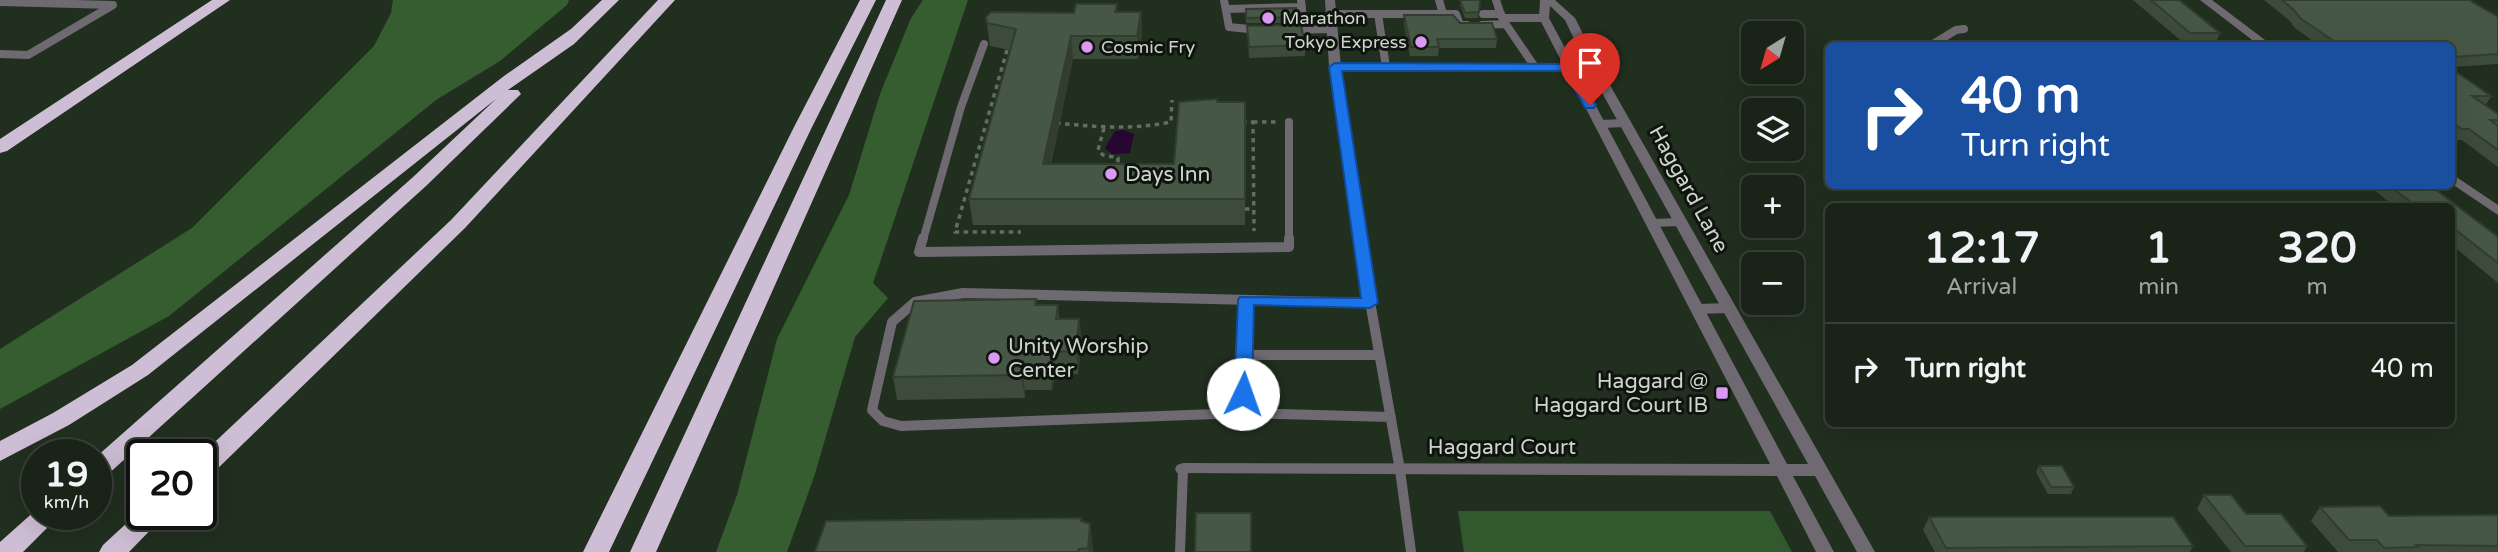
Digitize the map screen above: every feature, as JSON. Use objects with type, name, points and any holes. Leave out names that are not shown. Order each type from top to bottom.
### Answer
[{"type":"highway","points":[[0,130],[197,0]]},
{"type":"highway","points":[[0,147],[222,0]]},
{"type":"highway","points":[[596,552],[803,127],[868,0]]},
{"type":"highway","points":[[643,552],[894,0]]},
{"type":"highway","points":[[112,457],[419,182],[610,1]]},
{"type":"highway","points":[[217,455],[458,224],[666,1]]},
{"type":"highway","points":[[0,452],[61,419],[140,370],[510,80],[579,31]]},
{"type":"highway","points":[[6,552],[30,530]]},
{"type":"highway","points":[[112,552],[136,530]]},
{"type":"highway","points":[[129,552],[148,530]]},
{"type":"street","points":[[1330,0],[1335,67],[1364,268]]},
{"type":"street","name":"Haggard Lane","points":[[1544,18],[1547,0],[1570,18],[1625,123],[1866,552]]},
{"type":"street","points":[[2205,0],[2263,42]]},
{"type":"street","points":[[1544,18],[1825,552]]},
{"type":"street","points":[[2455,180],[2498,211]]},
{"type":"street","name":"Haggard Court","points":[[1183,469],[1821,470]]},
{"type":"lane","points":[[1224,0],[1229,27],[1267,30]]},
{"type":"lane","points":[[1439,0],[1443,14]]},
{"type":"lane","points":[[1496,0],[1509,35],[1526,50],[1535,67]]},
{"type":"lane","points":[[0,2],[113,5],[28,55],[0,54]]},
{"type":"lane","points":[[1226,9],[1302,3],[1304,30]]},
{"type":"lane","points":[[1331,14],[1459,14],[1460,25],[1503,19],[1544,18]]},
{"type":"lane","points":[[1378,14],[1385,67]]},
{"type":"lane","points":[[1483,14],[1503,19]]},
{"type":"lane","points":[[1279,30],[1332,29]]},
{"type":"lane","points":[[1936,42],[1956,30],[1964,29]]},
{"type":"lane","points":[[984,44],[961,107],[919,252],[1289,247],[1289,122]]},
{"type":"lane","points":[[1335,67],[1535,67],[1567,62],[1588,55]]},
{"type":"lane","points":[[1600,124],[1625,123]]},
{"type":"lane","points":[[1652,223],[1681,222]]},
{"type":"lane","points":[[1364,268],[1400,470],[1411,552]]},
{"type":"lane","points":[[1370,303],[963,293],[930,297],[915,302],[892,322],[872,410],[883,421],[901,426],[1241,413],[1391,417]]},
{"type":"lane","points":[[1241,413],[1246,300]]},
{"type":"lane","points":[[1697,309],[1730,308]]},
{"type":"lane","points":[[1245,355],[1379,355]]},
{"type":"lane","points":[[1180,552],[1183,469]]},
{"type":"path","points":[[1007,50],[955,232],[1022,232]]},
{"type":"path","points":[[1171,122],[1172,100]]},
{"type":"path","points":[[1052,122],[1104,128],[1143,128],[1185,122]]},
{"type":"path","points":[[1240,122],[1289,122]]},
{"type":"path","points":[[1242,231],[1254,231],[1253,122]]},
{"type":"path","points":[[1104,128],[1098,150],[1103,155],[1118,158],[1118,167]]},
{"type":"path","points":[[1108,167],[1131,167]]},
{"type":"path","points":[[1245,209],[1254,209]]},
{"type":"green space","points":[[393,0],[569,0],[567,5],[500,61],[436,100],[169,316],[0,409],[0,349],[192,228],[374,46],[391,13]]},
{"type":"green space","points":[[923,0],[968,0],[873,283],[888,298],[855,337],[814,477],[787,552],[716,552],[737,495],[777,339],[849,195],[880,94],[911,18]]},
{"type":"green space","points":[[1458,511],[1770,511],[1792,552],[1464,552]]},
{"type":"shaded area","points":[[1124,130],[1134,134],[1130,153],[1112,154],[1105,148],[1115,131]]},
{"type":"building","points":[[1460,0],[1480,0],[1479,12],[1465,13]]},
{"type":"building","points":[[2151,0],[2179,0],[2220,33],[2190,33]]},
{"type":"building","points":[[2282,0],[2469,0],[2498,17],[2498,54],[2455,57],[2455,42],[2335,42],[2300,18]]},
{"type":"building","points":[[1076,4],[1117,4],[1115,12],[1141,12],[1137,36],[1071,36],[1043,164],[1174,164],[1179,102],[1217,99],[1217,102],[1245,102],[1245,199],[969,199],[1016,29],[987,23],[986,17],[991,12],[1074,13]]},
{"type":"building","points":[[1296,8],[1297,17],[1246,18],[1246,9]]},
{"type":"building","points":[[1404,15],[1453,15],[1460,23],[1492,23],[1497,39],[1437,39],[1439,47],[1411,47]]},
{"type":"building","points":[[1301,25],[1305,45],[1249,47],[1247,26]]},
{"type":"building","points":[[2455,71],[2491,96],[2472,96],[2498,114],[2498,120],[2490,120],[2498,126],[2498,150],[2469,129],[2462,129],[2455,124]]},
{"type":"building","points":[[2394,189],[2435,189],[2453,203],[2412,203]]},
{"type":"building","points":[[2455,204],[2498,237],[2498,263],[2455,229]]},
{"type":"building","name":"Unity Worship Center","points":[[1036,299],[1035,305],[1058,305],[1056,319],[1079,319],[1076,351],[1052,352],[1050,367],[1022,367],[1021,375],[893,377],[914,301]]},
{"type":"building","points":[[2039,466],[2062,466],[2074,487],[2051,487]]},
{"type":"building","points":[[2204,495],[2231,495],[2246,514],[2281,514],[2307,546],[2245,546]]},
{"type":"building","points":[[2380,506],[2389,516],[2498,515],[2498,546],[2416,545],[2418,547],[2384,548],[2377,540],[2349,540],[2320,507]]},
{"type":"building","points":[[1196,513],[1251,513],[1251,552],[1195,552]]},
{"type":"building","points":[[1929,517],[2173,517],[2193,546],[1946,548]]},
{"type":"building","points":[[1081,518],[1081,521],[1090,524],[1088,548],[1079,549],[1078,552],[815,552],[826,521]]},
{"type":"place","name":"Marathon","points":[[1268,18]]},
{"type":"place","name":"Tokyo Express","points":[[1421,42]]},
{"type":"place","name":"Cosmic Fry","points":[[1087,47]]},
{"type":"place","name":"Days Inn","points":[[1111,174]]},
{"type":"place","name":"Unity Worship Center","points":[[994,358]]},
{"type":"place","name":"Haggard @ Haggard Court IB","points":[[1722,393]]},
{"type":"route","points":[[1243,394],[1246,300],[1370,303],[1335,67],[1570,68],[1590,105]]}]
